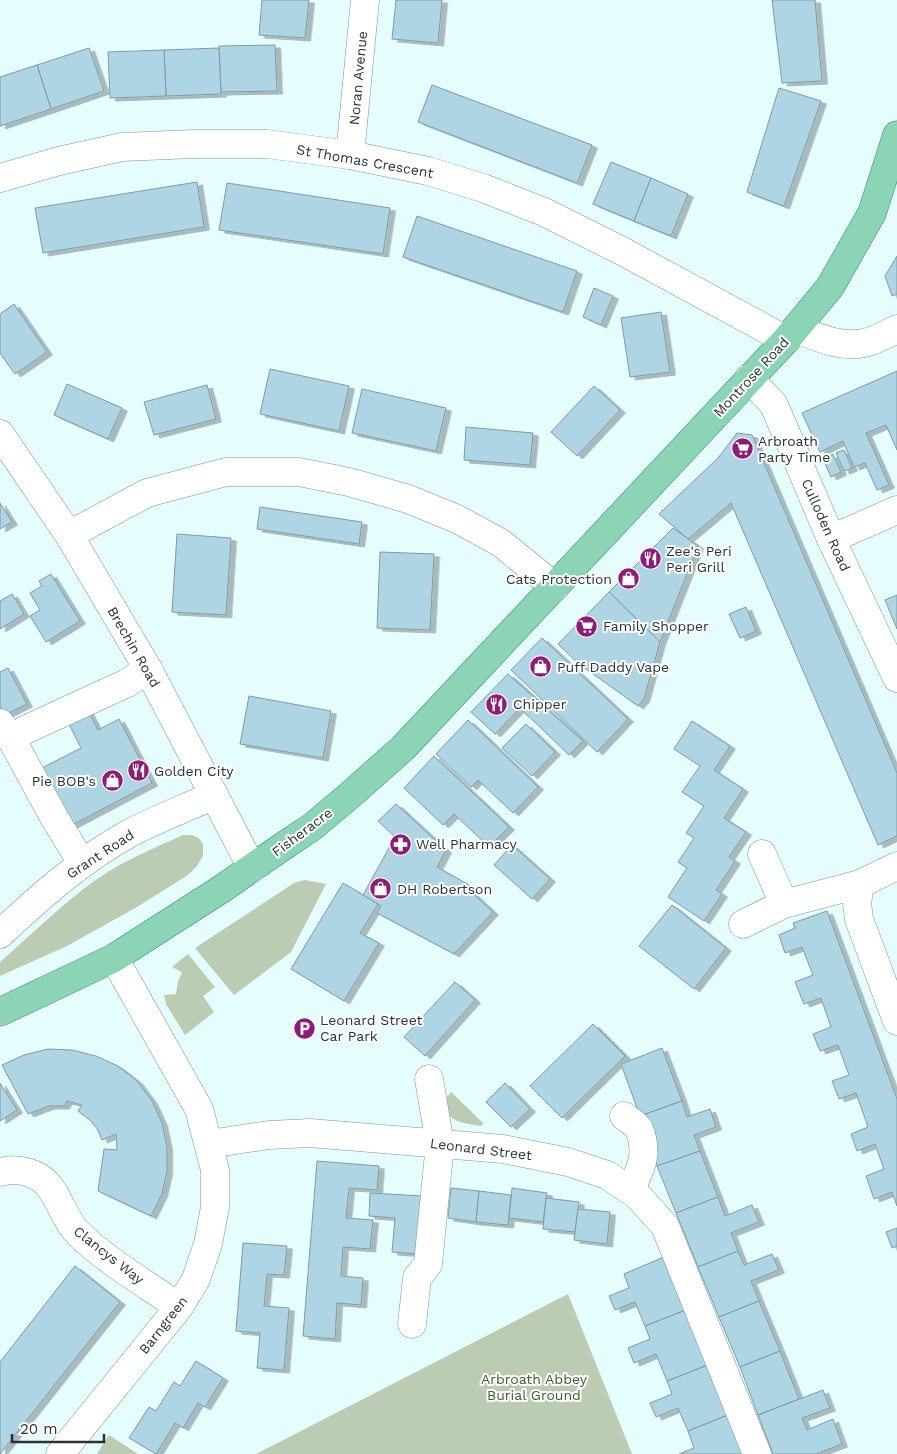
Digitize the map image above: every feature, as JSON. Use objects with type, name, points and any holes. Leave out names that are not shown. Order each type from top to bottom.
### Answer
[{"type":"main road","name":"Montrose Road","points":[[555,587],[791,334],[830,287],[872,214],[897,135]]},
{"type":"main road","name":"Fisheracre","points":[[0,1012],[114,958],[252,868],[312,826],[403,748],[555,587]]},
{"type":"street","name":"Noran Avenue","points":[[350,155],[365,0]]},
{"type":"street","name":"St Thomas Crescent","points":[[0,178],[59,161],[122,147],[194,144],[267,144],[350,155],[428,170],[484,188],[544,212],[791,334],[843,345],[865,343],[897,329]]},
{"type":"street","name":"Culloden Road","points":[[749,378],[774,405],[831,539],[897,678]]},
{"type":"street","name":"Brechin Road","points":[[0,434],[69,535],[148,669],[252,868]]},
{"type":"street","points":[[69,535],[147,493],[226,472],[299,472],[349,482],[400,497],[457,520],[501,543],[555,587]]},
{"type":"street","points":[[831,539],[897,510]]},
{"type":"street","points":[[82,863],[6,732],[25,730],[127,683],[148,669]]},
{"type":"street","name":"Grant Road","points":[[0,934],[50,888],[82,863],[130,834],[214,794]]},
{"type":"street","points":[[762,854],[784,904]]},
{"type":"street","points":[[743,924],[784,904],[860,884],[897,866]]},
{"type":"street","points":[[860,884],[857,902],[858,919],[897,1021]]},
{"type":"street","name":"Barngreen","points":[[60,1454],[179,1307],[196,1279],[208,1244],[215,1207],[215,1170],[199,1109],[114,958]]},
{"type":"street","points":[[412,1324],[417,1278],[428,1264],[440,1144],[429,1079]]},
{"type":"street","points":[[624,1116],[638,1128],[644,1153],[637,1176],[630,1190]]},
{"type":"street","name":"Leonard Street","points":[[209,1144],[269,1135],[310,1133],[504,1149],[568,1162],[607,1176],[637,1195],[665,1226],[758,1454]]},
{"type":"street","name":"Clancys Way","points":[[0,1172],[18,1170],[39,1176],[47,1184],[68,1223],[78,1233],[101,1253],[179,1307]]},
{"type":"green space","points":[[183,835],[192,835],[199,838],[203,844],[203,856],[188,875],[137,907],[67,946],[0,976],[0,962],[84,889],[117,866]]},
{"type":"green space","points":[[305,880],[326,884],[291,952],[234,995],[195,948],[294,883]]},
{"type":"green space","points":[[188,954],[215,987],[203,996],[214,1012],[185,1035],[166,1004],[164,995],[176,994],[182,972],[172,967]]},
{"type":"green space","points":[[451,1092],[483,1123],[481,1126],[456,1120],[448,1114],[443,1102]]},
{"type":"green space","name":"Arbroath Abbey Burial Ground","points":[[568,1294],[632,1454],[256,1454]]},
{"type":"green space","points":[[109,1435],[138,1454],[97,1454]]},
{"type":"building","points":[[262,0],[309,0],[305,38],[259,35]]},
{"type":"building","points":[[396,0],[442,0],[438,43],[392,39]]},
{"type":"building","points":[[772,0],[815,0],[822,81],[782,83]]},
{"type":"building","points":[[275,45],[277,91],[221,92],[219,46]]},
{"type":"building","points":[[89,48],[104,91],[51,109],[37,65]]},
{"type":"building","points":[[219,48],[221,94],[166,96],[164,50]]},
{"type":"building","points":[[164,50],[166,96],[110,98],[108,52]]},
{"type":"building","points":[[37,65],[51,109],[0,126],[0,77]]},
{"type":"building","points":[[432,85],[592,145],[577,183],[418,122]]},
{"type":"building","points":[[779,88],[821,101],[784,206],[747,192]]},
{"type":"building","points":[[611,162],[651,178],[634,221],[593,204]]},
{"type":"building","points":[[651,178],[688,194],[671,236],[634,221]]},
{"type":"building","points":[[197,182],[204,227],[43,253],[35,208]]},
{"type":"building","points":[[227,183],[390,208],[383,254],[219,230]]},
{"type":"building","points":[[417,216],[577,271],[563,312],[403,257]]},
{"type":"building","points":[[897,256],[897,294],[892,296],[885,276]]},
{"type":"building","points":[[594,288],[613,296],[601,325],[583,317]]},
{"type":"building","points":[[14,304],[47,352],[15,374],[0,353],[0,314]]},
{"type":"building","points":[[661,312],[670,372],[630,377],[621,318]]},
{"type":"building","points":[[270,369],[349,386],[339,431],[260,414]]},
{"type":"building","points":[[897,371],[897,450],[886,425],[866,433],[889,485],[877,490],[865,463],[854,467],[843,441],[820,452],[802,413]]},
{"type":"building","points":[[67,384],[122,408],[108,439],[54,415]]},
{"type":"building","points":[[207,385],[216,419],[154,435],[144,402]]},
{"type":"building","points":[[594,386],[620,410],[577,456],[551,432]]},
{"type":"building","points":[[362,389],[446,408],[436,451],[352,433]]},
{"type":"building","points":[[466,427],[533,433],[530,465],[464,460]]},
{"type":"building","points":[[737,433],[752,435],[897,773],[897,836],[878,845],[731,503],[688,539],[659,514],[718,458]]},
{"type":"building","points":[[844,450],[852,468],[844,471],[836,453]]},
{"type":"building","points":[[833,454],[841,472],[831,477],[823,459]]},
{"type":"building","points":[[0,503],[12,522],[0,529]]},
{"type":"building","points":[[260,507],[362,522],[359,544],[257,529]]},
{"type":"building","points":[[673,528],[698,546],[660,642],[609,592]]},
{"type":"building","points":[[177,534],[231,538],[226,615],[172,612]]},
{"type":"building","points":[[380,552],[434,554],[430,630],[377,628]]},
{"type":"building","points":[[51,574],[80,621],[46,642],[30,616],[40,610],[30,593],[42,586],[39,581]]},
{"type":"building","points":[[609,592],[660,642],[644,699],[638,706],[579,664],[558,644]]},
{"type":"building","points":[[12,594],[24,614],[0,629],[0,601]]},
{"type":"building","points":[[897,595],[897,629],[885,600]]},
{"type":"building","points":[[746,607],[756,631],[740,638],[729,614]]},
{"type":"building","points":[[542,638],[628,719],[597,752],[511,670]]},
{"type":"building","points":[[8,668],[27,704],[5,715],[0,707],[0,672]]},
{"type":"building","points":[[508,674],[583,741],[569,755],[520,708],[495,734],[471,712]]},
{"type":"building","points":[[249,696],[331,711],[323,758],[240,744]]},
{"type":"building","points":[[88,711],[98,730],[119,719],[152,783],[72,825],[42,768],[81,748],[68,722]]},
{"type":"building","points":[[468,720],[538,787],[513,813],[478,780],[471,787],[436,754]]},
{"type":"building","points":[[692,721],[730,746],[714,770],[743,789],[724,818],[746,832],[729,857],[735,861],[716,890],[722,894],[704,921],[668,897],[687,868],[678,862],[694,838],[686,833],[704,806],[682,792],[700,766],[674,749]]},
{"type":"building","points":[[526,724],[555,752],[532,776],[502,748]]},
{"type":"building","points":[[434,756],[509,827],[489,847],[454,814],[443,825],[404,788]]},
{"type":"building","points":[[396,804],[446,850],[437,867],[469,885],[467,888],[493,912],[454,954],[377,913],[381,906],[363,895],[395,837],[378,821]]},
{"type":"building","points":[[512,845],[550,879],[532,899],[494,865]]},
{"type":"building","points":[[343,883],[378,904],[360,933],[379,943],[344,1001],[291,969]]},
{"type":"building","points":[[672,905],[726,948],[694,989],[639,946]]},
{"type":"building","points":[[827,911],[897,1099],[897,1206],[892,1192],[874,1199],[866,1176],[884,1169],[875,1144],[857,1151],[851,1134],[868,1127],[856,1093],[839,1099],[832,1081],[849,1075],[838,1045],[820,1051],[813,1034],[831,1027],[821,998],[804,1004],[795,982],[813,975],[802,947],[785,953],[779,935],[795,928],[793,923]]},
{"type":"building","points":[[455,982],[475,1000],[425,1056],[404,1037]]},
{"type":"building","points":[[593,1024],[625,1056],[562,1118],[530,1086]]},
{"type":"building","points":[[662,1048],[682,1101],[640,1116],[621,1064]]},
{"type":"building","points":[[48,1049],[72,1050],[96,1056],[118,1066],[137,1081],[152,1101],[162,1123],[167,1147],[167,1171],[162,1194],[151,1216],[98,1191],[104,1149],[117,1150],[116,1134],[102,1140],[98,1130],[91,1121],[78,1111],[82,1105],[67,1101],[64,1106],[49,1106],[28,1114],[2,1065],[24,1055]]},
{"type":"building","points":[[0,1083],[17,1110],[0,1121]]},
{"type":"building","points":[[505,1083],[530,1109],[511,1127],[486,1102]]},
{"type":"building","points":[[682,1101],[687,1117],[710,1109],[716,1127],[694,1135],[700,1151],[657,1166],[640,1116]]},
{"type":"building","points":[[700,1151],[718,1197],[676,1213],[657,1166]]},
{"type":"building","points":[[317,1161],[379,1166],[377,1190],[349,1188],[346,1218],[373,1220],[370,1249],[343,1247],[341,1276],[363,1278],[361,1305],[337,1303],[335,1339],[303,1336]]},
{"type":"building","points":[[451,1188],[479,1191],[476,1222],[448,1218]]},
{"type":"building","points":[[512,1188],[547,1193],[543,1222],[509,1218]]},
{"type":"building","points":[[479,1191],[511,1195],[508,1225],[476,1222]]},
{"type":"building","points":[[370,1193],[422,1196],[418,1254],[392,1252],[395,1218],[369,1216]]},
{"type":"building","points":[[718,1197],[725,1216],[752,1205],[759,1222],[731,1233],[738,1251],[698,1267],[676,1213]]},
{"type":"building","points":[[546,1198],[579,1202],[575,1232],[543,1229]]},
{"type":"building","points":[[578,1209],[610,1212],[607,1244],[574,1240]]},
{"type":"building","points":[[897,1228],[897,1246],[892,1248],[886,1232]]},
{"type":"building","points":[[243,1243],[287,1246],[284,1275],[267,1274],[264,1306],[289,1308],[284,1370],[257,1368],[260,1333],[236,1331]]},
{"type":"building","points":[[738,1251],[744,1265],[772,1254],[779,1270],[751,1281],[759,1301],[719,1317],[698,1267]]},
{"type":"building","points":[[664,1257],[686,1310],[645,1326],[635,1302],[615,1310],[609,1296],[629,1288],[624,1274]]},
{"type":"building","points":[[75,1266],[120,1302],[0,1454],[0,1362]]},
{"type":"building","points":[[759,1301],[780,1351],[740,1367],[719,1317]]},
{"type":"building","points":[[686,1310],[708,1365],[667,1381],[656,1354],[634,1363],[628,1348],[650,1339],[645,1326]]},
{"type":"building","points":[[780,1351],[799,1399],[758,1415],[740,1367]]},
{"type":"building","points":[[196,1361],[223,1378],[205,1407],[198,1403],[183,1428],[175,1423],[156,1454],[129,1438],[149,1407],[156,1411],[174,1382],[180,1386]]},
{"type":"building","points":[[708,1365],[728,1415],[688,1431],[678,1408],[656,1417],[650,1403],[672,1394],[667,1381]]},
{"type":"building","points":[[823,1390],[830,1408],[802,1418],[807,1430],[833,1419],[842,1444],[816,1454],[773,1454],[758,1415]]},
{"type":"building","points":[[728,1415],[743,1454],[679,1454],[694,1448],[688,1431]]},
{"type":"place","name":"Arbroath Party Time","points":[[742,449]]},
{"type":"place","name":"Zee's Peri Peri Grill","points":[[650,559]]},
{"type":"place","name":"Cats Protection","points":[[628,579]]},
{"type":"place","name":"Family Shopper","points":[[587,626]]},
{"type":"place","name":"Puff Daddy Vape","points":[[541,667]]},
{"type":"place","name":"Chipper","points":[[497,704]]},
{"type":"place","name":"Golden City","points":[[138,771]]},
{"type":"place","name":"Pie BOB's","points":[[112,781]]},
{"type":"place","name":"Well Pharmacy","points":[[400,844]]},
{"type":"place","name":"DH Robertson","points":[[381,889]]},
{"type":"place","name":"Leonard Street Car Park","points":[[304,1028]]}]
